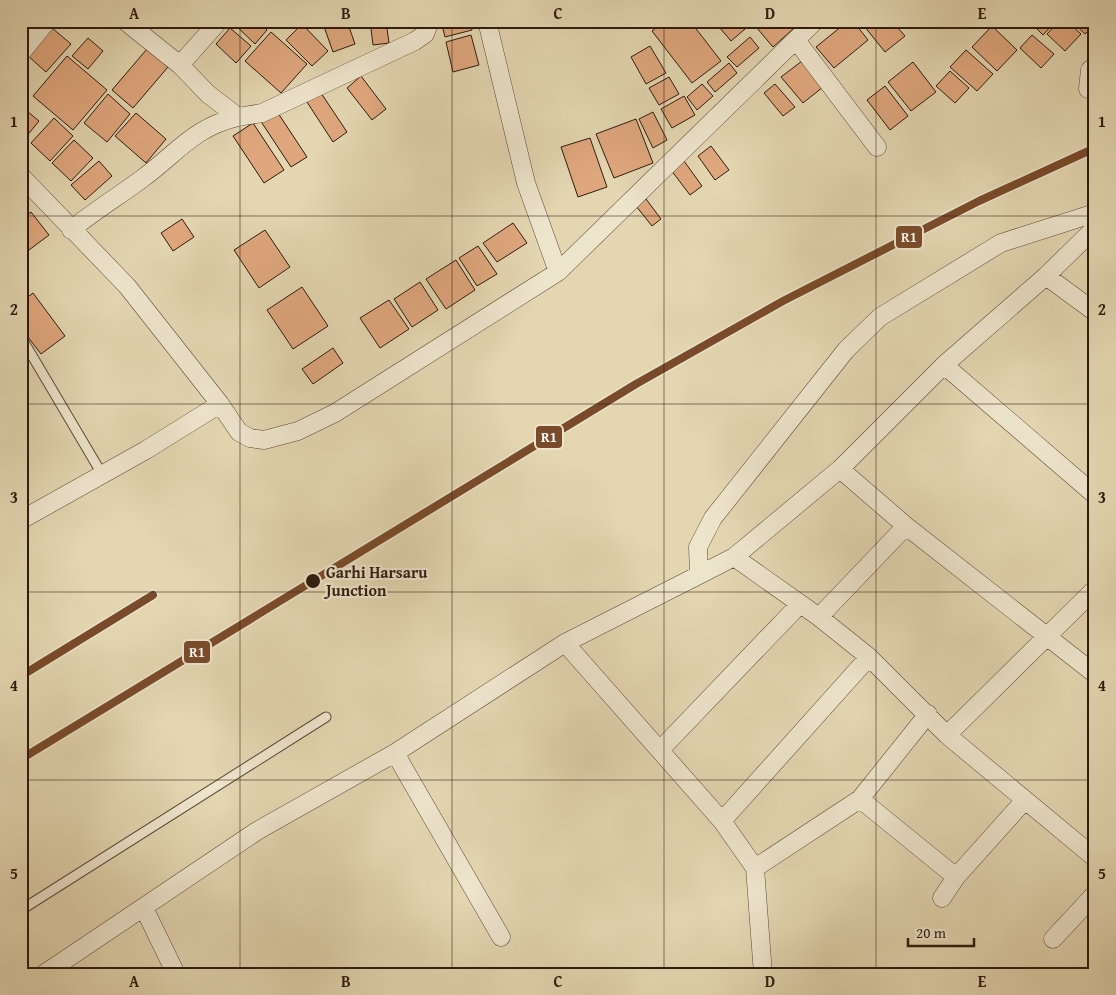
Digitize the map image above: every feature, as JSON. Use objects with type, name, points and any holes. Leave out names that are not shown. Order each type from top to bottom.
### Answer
[{"type":"street","points":[[21,53],[47,21]]},
{"type":"street","points":[[125,21],[180,65],[208,94],[238,118]]},
{"type":"street","points":[[180,65],[219,21]]},
{"type":"street","points":[[71,230],[102,205],[143,178],[204,129],[217,122],[262,113],[402,48],[425,34],[430,21]]},
{"type":"street","points":[[487,21],[526,182],[558,272]]},
{"type":"street","points":[[21,176],[127,286],[220,404],[239,432],[250,438],[264,440],[298,431],[335,413],[558,272],[815,21]]},
{"type":"street","points":[[796,40],[877,147]]},
{"type":"street","points":[[1088,89],[1090,70],[1095,66]]},
{"type":"street","points":[[699,575],[698,547],[713,518],[846,350],[880,317],[1001,242],[1095,213]]},
{"type":"street","points":[[44,974],[257,831],[395,753],[565,643],[734,557],[840,469],[944,365],[1046,276],[1095,228]]},
{"type":"street","points":[[1046,276],[1095,312]]},
{"type":"street","points":[[944,365],[1095,495]]},
{"type":"street","points":[[21,520],[220,404]]},
{"type":"street","points":[[840,469],[906,526],[1049,636],[1095,674]]},
{"type":"street","points":[[819,617],[906,526]]},
{"type":"street","points":[[734,557],[819,617],[869,657],[947,735],[1024,801],[1095,858]]},
{"type":"street","points":[[947,735],[1095,589]]},
{"type":"street","points":[[660,750],[800,604]]},
{"type":"street","points":[[565,643],[722,821],[755,868],[763,974]]},
{"type":"street","points":[[722,821],[869,657]]},
{"type":"street","points":[[755,868],[860,799],[928,714]]},
{"type":"street","points":[[395,753],[502,937]]},
{"type":"street","points":[[860,799],[956,877]]},
{"type":"street","points":[[942,898],[956,877],[1024,801]]},
{"type":"street","points":[[1053,939],[1095,894]]},
{"type":"street","points":[[144,908],[176,974]]},
{"type":"lane","points":[[21,337],[102,474]]},
{"type":"lane","points":[[21,910],[326,717]]},
{"type":"building","points":[[231,21],[257,21],[267,30],[255,44]]},
{"type":"building","points":[[322,21],[347,21],[355,44],[333,52]]},
{"type":"building","points":[[370,21],[386,21],[389,43],[373,45]]},
{"type":"building","points":[[441,21],[470,21],[472,30],[445,37]]},
{"type":"building","points":[[665,21],[690,21],[721,61],[692,83],[652,31]]},
{"type":"building","points":[[714,21],[738,21],[745,29],[731,41]]},
{"type":"building","points":[[751,21],[785,21],[793,29],[773,47]]},
{"type":"building","points":[[848,21],[853,21],[868,40],[834,68],[816,47]]},
{"type":"building","points":[[860,21],[892,21],[905,36],[885,52]]},
{"type":"building","points":[[1029,21],[1056,21],[1043,35]]},
{"type":"building","points":[[1059,21],[1067,21],[1081,34],[1065,51],[1047,34]]},
{"type":"building","points":[[1071,21],[1095,21],[1095,24],[1085,34]]},
{"type":"building","points":[[302,24],[328,51],[312,66],[286,40]]},
{"type":"building","points":[[992,26],[1017,50],[997,71],[972,47]]},
{"type":"building","points":[[52,28],[71,44],[46,72],[27,55]]},
{"type":"building","points":[[230,28],[251,46],[236,63],[216,44]]},
{"type":"building","points":[[271,32],[307,64],[281,93],[245,61]]},
{"type":"building","points":[[471,35],[479,65],[453,72],[446,42]]},
{"type":"building","points":[[1032,35],[1054,54],[1041,68],[1020,48]]},
{"type":"building","points":[[750,37],[759,48],[737,67],[727,57]]},
{"type":"building","points":[[88,38],[103,51],[88,69],[72,56]]},
{"type":"building","points":[[650,46],[666,73],[646,84],[631,57]]},
{"type":"building","points":[[147,49],[168,67],[133,108],[112,90]]},
{"type":"building","points":[[966,50],[993,74],[977,91],[950,67]]},
{"type":"building","points":[[67,56],[107,90],[73,130],[33,96]]},
{"type":"building","points":[[802,61],[823,87],[803,103],[781,77]]},
{"type":"building","points":[[913,62],[936,92],[911,111],[888,82]]},
{"type":"building","points":[[729,63],[737,73],[715,92],[707,82]]},
{"type":"building","points":[[950,71],[969,88],[955,103],[936,86]]},
{"type":"building","points":[[361,76],[386,109],[372,120],[347,88]]},
{"type":"building","points":[[669,77],[679,94],[659,105],[649,88]]},
{"type":"building","points":[[702,84],[713,96],[697,110],[687,97]]},
{"type":"building","points":[[775,84],[795,107],[783,116],[764,93]]},
{"type":"building","points":[[885,86],[908,116],[890,130],[867,100]]},
{"type":"building","points":[[319,90],[347,132],[333,142],[305,99]]},
{"type":"building","points":[[108,94],[130,114],[107,142],[84,123]]},
{"type":"building","points":[[684,96],[695,115],[672,128],[661,109]]},
{"type":"building","points":[[21,106],[39,121],[21,143]]},
{"type":"building","points":[[276,110],[307,157],[291,167],[260,120]]},
{"type":"building","points":[[653,112],[667,140],[653,148],[639,119]]},
{"type":"building","points":[[136,113],[166,139],[146,163],[115,136]]},
{"type":"building","points":[[54,118],[73,136],[50,161],[31,143]]},
{"type":"building","points":[[636,119],[653,163],[614,178],[596,134]]},
{"type":"building","points":[[253,123],[284,170],[264,183],[233,136]]},
{"type":"building","points":[[590,138],[607,187],[578,197],[561,147]]},
{"type":"building","points":[[74,140],[93,158],[71,181],[52,163]]},
{"type":"building","points":[[711,146],[729,170],[715,180],[698,156]]},
{"type":"building","points":[[99,161],[112,176],[85,200],[71,185]]},
{"type":"building","points":[[684,161],[702,186],[690,195],[671,170]]},
{"type":"building","points":[[646,199],[661,219],[652,226],[636,206]]},
{"type":"building","points":[[31,212],[49,235],[29,250],[21,240],[21,220]]},
{"type":"building","points":[[182,219],[194,237],[173,251],[161,233]]},
{"type":"building","points":[[513,223],[527,243],[497,262],[483,243]]},
{"type":"building","points":[[265,230],[290,267],[259,288],[234,250]]},
{"type":"building","points":[[21,245],[29,255],[21,261]]},
{"type":"building","points":[[478,246],[497,274],[477,286],[459,258]]},
{"type":"building","points":[[456,260],[475,290],[446,309],[426,279]]},
{"type":"building","points":[[420,282],[438,310],[412,327],[394,299]]},
{"type":"building","points":[[302,287],[328,326],[293,349],[267,310]]},
{"type":"building","points":[[33,293],[65,336],[41,354],[21,328],[21,302]]},
{"type":"building","points":[[389,300],[409,329],[380,348],[360,318]]},
{"type":"building","points":[[333,348],[343,363],[313,384],[302,369]]},
{"type":"railway","points":[[21,676],[153,595]]},
{"type":"transit line","name":"R1","points":[[21,759],[636,384],[783,301],[979,201],[1095,148]]},
{"type":"transit line","name":"R1","points":[[21,676],[153,595]]},
{"type":"place","name":"Garhi Harsaru Junction","points":[[313,581]]}]
